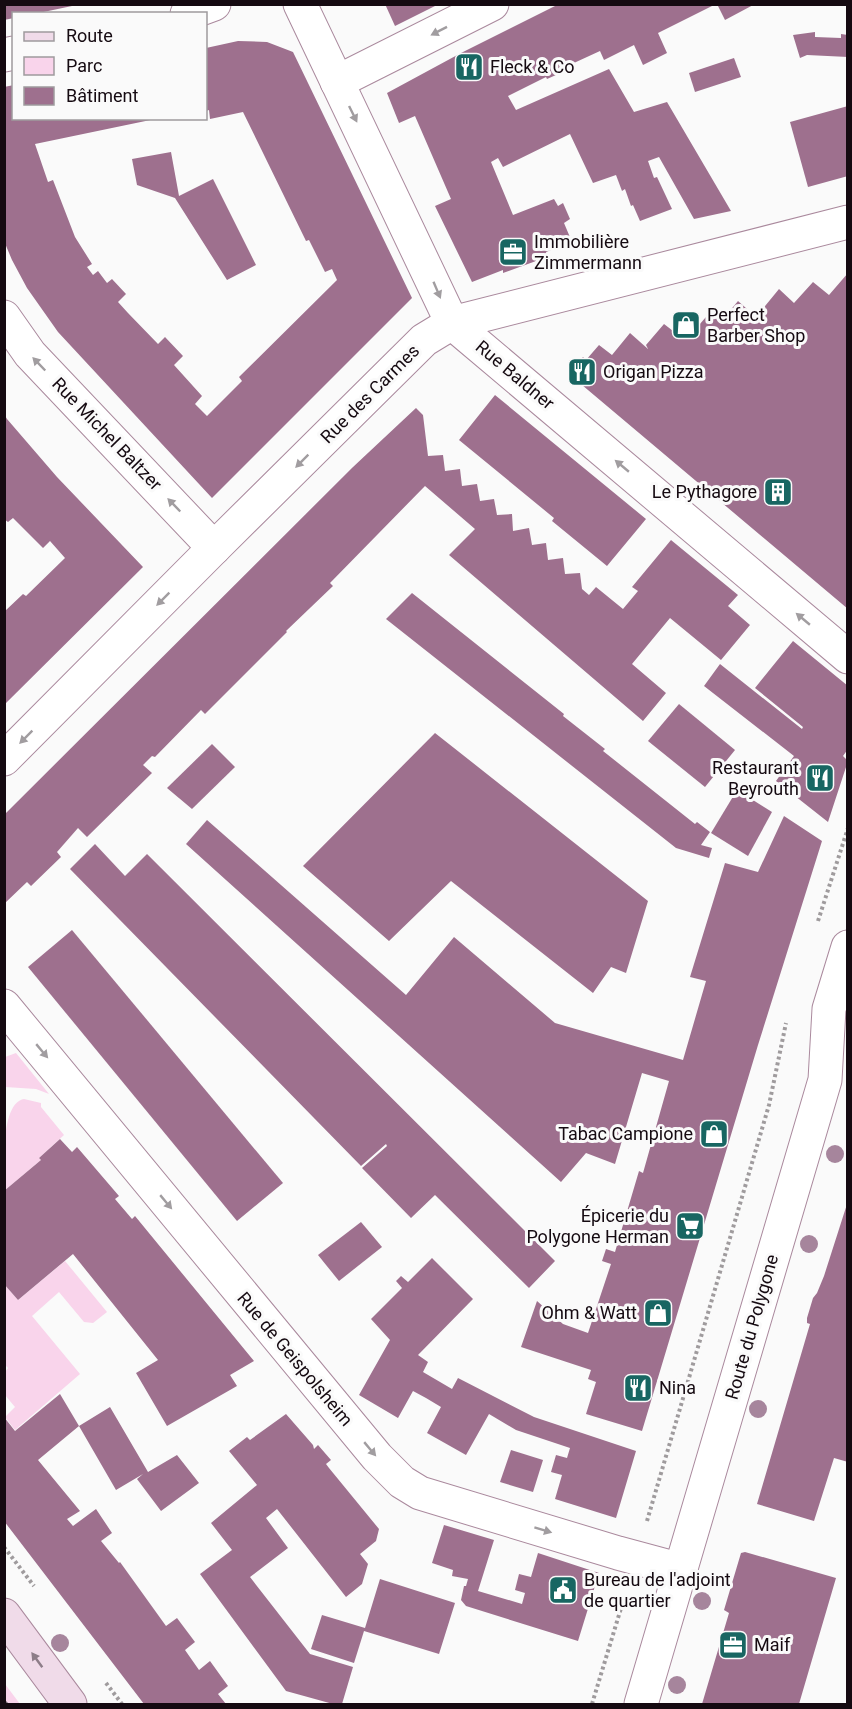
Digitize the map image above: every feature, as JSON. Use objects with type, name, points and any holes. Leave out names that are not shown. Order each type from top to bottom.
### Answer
[{"type":"main road","points":[[4,1615],[70,1704]]},
{"type":"street","points":[[192,12],[214,4]]},
{"type":"street","name":"Rue Baldner","points":[[300,4],[453,323],[848,657]]},
{"type":"street","points":[[337,82],[492,4]]},
{"type":"street","name":"Rue des Carmes","points":[[4,759],[424,340],[453,323],[848,222]]},
{"type":"street","name":"Rue Michel Baltzer","points":[[4,317],[30,354],[214,548]]},
{"type":"street","name":"Route du Polygone","points":[[641,1704],[825,1080],[829,1009],[848,947]]},
{"type":"street","name":"Rue de Geispolsheim","points":[[4,1006],[377,1457],[402,1482],[420,1493],[681,1570]]},
{"type":"path","points":[[816,925],[848,828]]},
{"type":"path","points":[[592,1704],[769,1105],[786,1022]]},
{"type":"green space","points":[[16,1053],[49,1094],[36,1089],[5,1087],[5,1057]]},
{"type":"green space","points":[[24,1099],[41,1103],[41,1107],[64,1135],[39,1158],[41,1160],[4,1191],[7,1124],[16,1103]]},
{"type":"green space","points":[[65,1261],[107,1312],[93,1323],[84,1322],[59,1292],[32,1316],[80,1374],[15,1430],[5,1417],[15,1407],[5,1395],[5,1372],[8,1368],[4,1364],[4,1284],[18,1300]]},
{"type":"green space","points":[[5,1684],[20,1704],[5,1704]]},
{"type":"building","points":[[4,4],[72,4],[72,6],[44,12],[12,12],[12,18],[4,20]]},
{"type":"building","points":[[385,4],[439,4],[395,26]]},
{"type":"building","points":[[559,4],[716,4],[658,33],[667,53],[643,65],[634,45],[604,60],[600,51],[563,68],[565,71],[547,79],[546,77],[508,96],[516,110],[609,69],[634,112],[667,102],[731,211],[694,219],[659,157],[648,161],[654,178],[657,177],[672,209],[640,221],[625,189],[622,191],[616,175],[593,183],[570,134],[503,167],[498,158],[491,162],[513,215],[554,199],[558,206],[563,203],[570,219],[564,223],[572,242],[546,252],[547,257],[472,282],[435,206],[451,199],[415,116],[399,123],[387,93]]},
{"type":"building","points":[[717,4],[755,4],[725,20]]},
{"type":"building","points":[[815,32],[815,37],[841,38],[841,34],[848,35],[848,57],[807,55],[800,58],[793,35]]},
{"type":"building","points":[[238,41],[267,42],[293,52],[412,298],[212,498],[58,332],[27,288],[4,241],[4,87],[12,85],[12,120],[150,120],[35,144],[48,182],[53,180],[75,237],[92,264],[87,267],[93,275],[98,271],[107,283],[112,279],[126,294],[118,302],[158,344],[165,337],[183,356],[174,365],[202,396],[195,404],[207,416],[242,381],[239,377],[337,280],[332,269],[325,272],[309,240],[306,241],[243,112],[210,119],[209,110],[207,111],[207,48]]},
{"type":"building","points":[[734,58],[741,77],[695,92],[689,73]]},
{"type":"building","points":[[848,106],[848,176],[808,187],[790,122]]},
{"type":"building","points":[[171,152],[179,196],[213,179],[256,265],[227,280],[175,198],[137,185],[132,159]]},
{"type":"building","name":"Le Pythagore","points":[[848,273],[848,609],[569,374],[583,357],[586,360],[599,345],[612,355],[630,333],[648,349],[646,345],[664,324],[677,334],[675,331],[688,315],[699,325],[713,309],[727,322],[724,318],[738,301],[756,317],[779,289],[794,303],[813,282],[829,295]]},
{"type":"building","points":[[495,395],[646,519],[607,566],[552,521],[554,518],[459,440]]},
{"type":"building","points":[[416,408],[423,415],[428,456],[443,455],[445,471],[460,469],[462,486],[477,484],[480,501],[494,499],[497,515],[512,514],[513,531],[529,528],[532,545],[546,543],[548,560],[563,558],[565,574],[580,573],[582,589],[589,595],[596,587],[623,609],[638,591],[632,587],[671,540],[738,595],[728,606],[750,625],[721,660],[670,618],[632,664],[666,693],[643,721],[449,555],[475,529],[425,486],[330,583],[333,586],[205,714],[201,710],[155,757],[152,756],[143,765],[152,773],[87,837],[78,828],[57,852],[61,857],[31,886],[27,882],[4,904],[4,815],[353,467]]},
{"type":"building","points":[[4,414],[57,477],[143,567],[4,705],[4,612],[23,594],[26,596],[65,558],[50,541],[43,548],[13,518],[8,522],[4,519]]},
{"type":"building","points":[[412,593],[564,714],[563,716],[605,749],[603,751],[695,824],[697,822],[710,832],[701,845],[712,848],[709,858],[676,848],[386,619]]},
{"type":"building","points":[[793,641],[848,686],[848,749],[843,756],[848,761],[828,822],[776,781],[794,756],[704,686],[720,664],[802,729],[803,727],[755,688]]},
{"type":"building","points":[[679,704],[735,750],[705,787],[648,741]]},
{"type":"building","points":[[435,733],[648,901],[626,973],[611,967],[593,993],[451,881],[389,941],[303,866]]},
{"type":"building","points":[[212,744],[235,767],[192,809],[167,788]]},
{"type":"building","points":[[737,790],[772,812],[748,856],[711,833]]},
{"type":"building","points":[[784,816],[822,841],[642,1431],[586,1414],[596,1382],[588,1379],[591,1370],[521,1347],[537,1301],[563,1324],[588,1333],[611,1264],[602,1261],[606,1249],[615,1252],[639,1171],[643,1173],[669,1081],[642,1073],[615,1164],[586,1153],[561,1182],[186,844],[207,820],[406,995],[454,937],[555,1023],[683,1060],[706,981],[690,977],[725,863],[758,872]]},
{"type":"building","points":[[95,844],[125,876],[147,854],[555,1261],[529,1288],[435,1195],[411,1218],[362,1168],[387,1146],[386,1144],[361,1166],[70,869]]},
{"type":"building","points":[[72,930],[283,1183],[237,1221],[28,967]]},
{"type":"building","points":[[60,1139],[72,1152],[77,1147],[119,1196],[115,1199],[132,1219],[135,1216],[254,1361],[230,1375],[237,1386],[167,1426],[136,1373],[158,1360],[73,1254],[18,1300],[4,1284],[4,1191],[41,1160],[39,1158]]},
{"type":"building","points":[[848,1201],[848,1462],[834,1458],[814,1521],[757,1504],[810,1324],[807,1323],[807,1318],[813,1298],[824,1276]]},
{"type":"building","points":[[361,1222],[382,1247],[339,1281],[318,1255]]},
{"type":"building","points":[[432,1258],[473,1299],[418,1355],[428,1362],[423,1372],[452,1389],[458,1378],[534,1417],[636,1451],[616,1518],[555,1499],[562,1475],[551,1472],[556,1455],[567,1458],[570,1448],[516,1430],[489,1414],[466,1455],[427,1433],[441,1407],[426,1398],[413,1391],[398,1418],[359,1395],[390,1340],[371,1319],[402,1288],[396,1281],[401,1276],[408,1282]]},
{"type":"building","points":[[60,1394],[79,1426],[38,1460],[80,1511],[67,1519],[73,1526],[96,1509],[112,1533],[101,1541],[120,1562],[166,1626],[177,1618],[195,1642],[185,1650],[199,1670],[210,1661],[228,1686],[218,1694],[226,1704],[144,1704],[4,1521],[4,1417],[15,1431]]},
{"type":"building","points":[[110,1407],[148,1472],[177,1455],[199,1483],[161,1511],[137,1479],[143,1474],[116,1490],[79,1426]]},
{"type":"building","points":[[286,1414],[314,1449],[318,1445],[331,1460],[326,1464],[379,1529],[376,1541],[360,1554],[368,1564],[362,1584],[346,1597],[277,1509],[266,1518],[288,1548],[250,1577],[310,1654],[353,1667],[342,1704],[333,1704],[286,1691],[200,1574],[232,1550],[211,1523],[257,1485],[229,1451],[247,1437],[250,1440]]},
{"type":"building","points":[[511,1450],[543,1460],[533,1492],[500,1482]]},
{"type":"building","points":[[444,1525],[494,1540],[478,1591],[522,1604],[525,1593],[515,1590],[519,1574],[531,1577],[538,1553],[599,1573],[578,1641],[466,1606],[461,1600],[468,1579],[452,1576],[453,1570],[432,1563]]},
{"type":"building","points":[[745,1552],[836,1578],[799,1704],[702,1704],[729,1613],[724,1610],[741,1553]]},
{"type":"building","points":[[380,1579],[455,1603],[439,1654],[364,1631],[354,1663],[311,1649],[322,1615],[365,1628]]},
{"type":"tram line","points":[[4,1700],[8,1704]]},
{"type":"place","name":"Fleck & Co","points":[[469,67]]},
{"type":"place","name":"Immobilière Zimmermann","points":[[513,252]]},
{"type":"place","name":"Perfect Barber Shop","points":[[686,325]]},
{"type":"place","name":"Origan Pizza","points":[[582,372]]},
{"type":"place","name":"Le Pythagore","points":[[778,492]]},
{"type":"place","name":"Restaurant Beyrouth","points":[[820,778]]},
{"type":"place","name":"Tabac Campione","points":[[714,1134]]},
{"type":"place","name":"Épicerie du Polygone Herman","points":[[690,1226]]},
{"type":"place","name":"Ohm & Watt","points":[[658,1313]]},
{"type":"place","name":"Nina","points":[[638,1388]]},
{"type":"place","name":"Bureau de l'adjoint de quartier","points":[[563,1590]]},
{"type":"place","name":"Maif","points":[[733,1645]]}]
